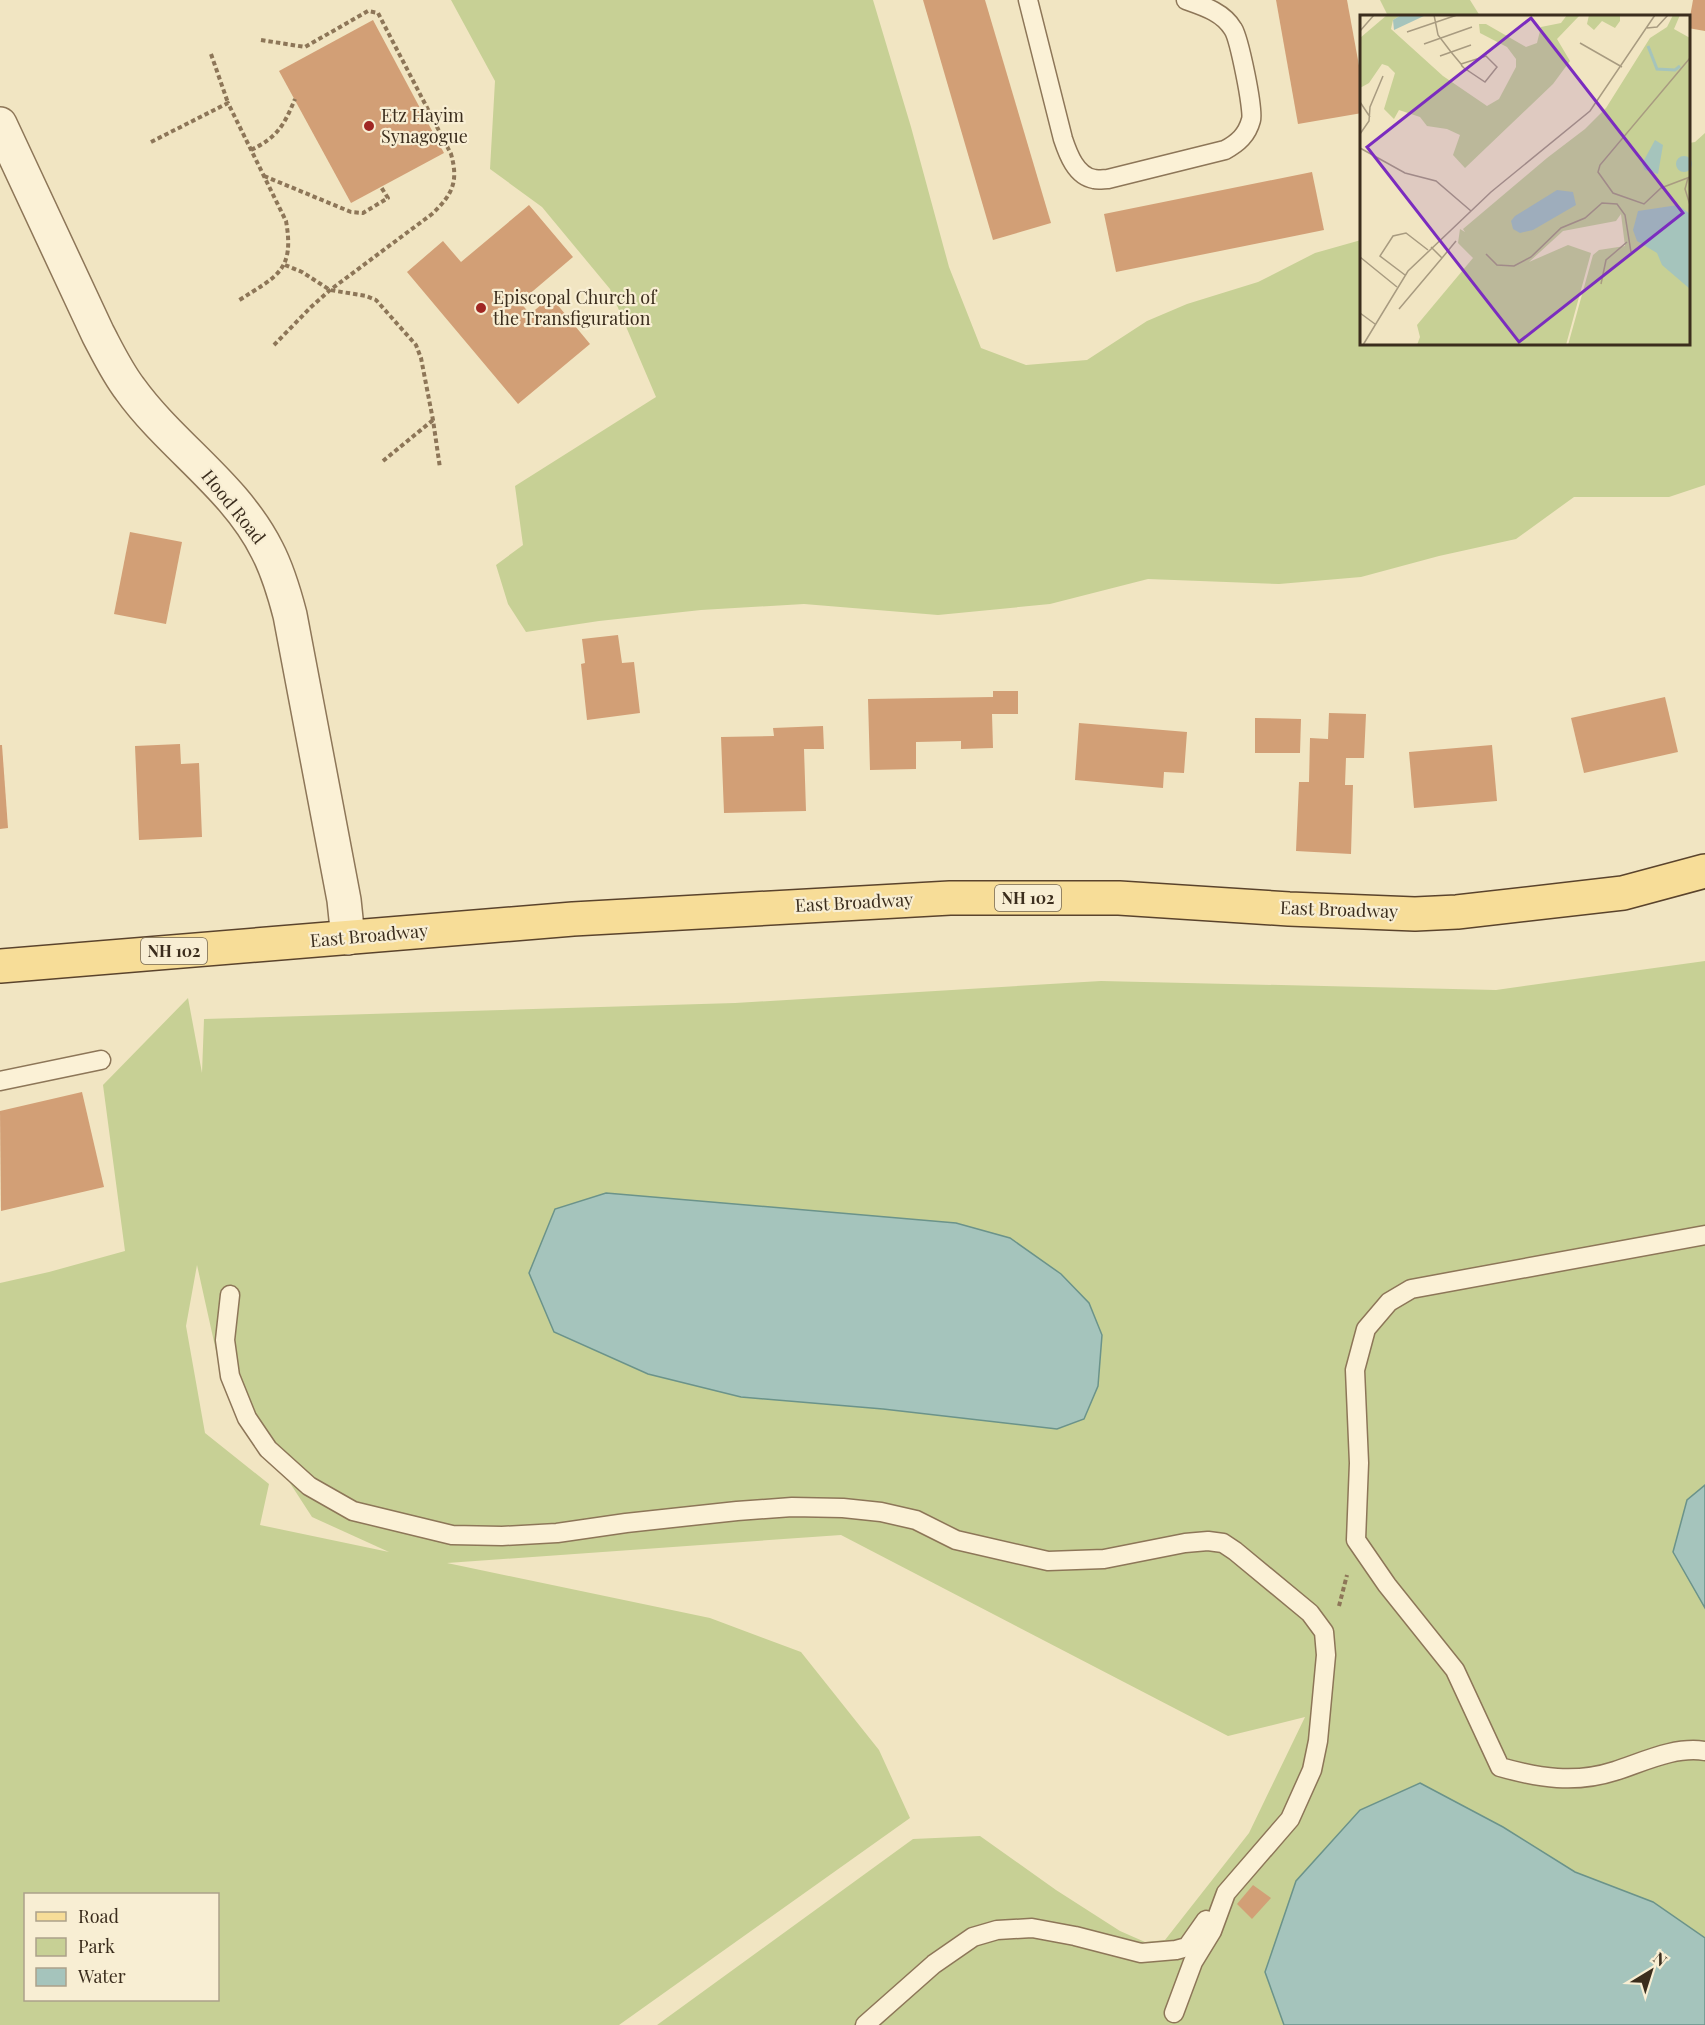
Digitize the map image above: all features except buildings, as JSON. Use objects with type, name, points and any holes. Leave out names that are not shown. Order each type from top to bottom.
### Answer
[{"type":"main road","name":"East Broadway","points":[[0,966],[573,919],[950,898],[1119,898],[1289,909],[1415,914],[1457,912],[1623,893],[1705,872]]},
{"type":"street","name":"Hood Road","points":[[0,124],[98,334],[130,390],[235,502],[266,548],[276,570],[290,615],[344,900],[348,938]]},
{"type":"lane","points":[[1028,0],[1069,158],[1092,180],[1108,179],[1225,150],[1239,142],[1247,130],[1252,117],[1239,45],[1233,29],[1222,16],[1205,6],[1186,0]]},
{"type":"lane","points":[[0,1081],[100,1060]]},
{"type":"lane","points":[[1705,1235],[1411,1289],[1389,1302],[1366,1329],[1355,1370],[1359,1463],[1356,1540],[1388,1585],[1455,1670],[1500,1767],[1534,1777],[1572,1779],[1612,1772],[1647,1759],[1695,1749],[1705,1750]]},
{"type":"lane","points":[[230,1295],[225,1341],[230,1376],[247,1418],[268,1449],[309,1486],[353,1511],[452,1535],[502,1536],[557,1533],[636,1522],[792,1507],[843,1508],[881,1512],[916,1520],[956,1540],[1048,1561],[1104,1559],[1208,1541],[1222,1543],[1236,1551],[1310,1613],[1324,1632],[1326,1655],[1318,1741],[1312,1770],[1290,1819],[1226,1893],[1187,1947],[1141,1953],[1032,1928],[997,1930],[974,1937],[934,1964],[865,2025]]},
{"type":"lane","points":[[1174,2013],[1193,1962],[1212,1931],[1226,1893]]},
{"type":"path","points":[[261,40],[306,47],[368,11],[378,13],[451,154],[455,168],[453,187],[447,199],[432,214],[330,290],[274,345]]},
{"type":"path","points":[[211,54],[228,103],[286,221],[289,250],[285,265],[275,276],[238,301]]},
{"type":"path","points":[[251,150],[277,134],[295,99]]},
{"type":"path","points":[[151,142],[228,103]]},
{"type":"path","points":[[263,175],[351,212],[363,213],[388,198],[381,187]]},
{"type":"path","points":[[285,265],[303,272],[330,290],[376,300],[416,345],[421,358],[440,468]]},
{"type":"path","points":[[383,461],[433,420]]},
{"type":"path","points":[[1326,1655],[1356,1540]]},
{"type":"green space","points":[[451,0],[873,0],[949,267],[981,348],[1026,365],[1087,360],[1147,321],[1187,304],[1258,282],[1315,253],[1360,240],[1360,345],[1690,345],[1690,143],[1695,142],[1705,133],[1705,485],[1669,497],[1574,497],[1516,539],[1439,556],[1361,577],[1279,584],[1148,579],[1050,604],[938,615],[804,604],[701,610],[599,621],[526,632],[508,604],[496,565],[523,545],[515,486],[656,397],[610,289],[542,207],[490,169],[495,81]]},
{"type":"green space","points":[[1380,0],[1470,0],[1479,15],[1388,15]]},
{"type":"green space","points":[[1705,961],[1705,2025],[657,2025],[913,1839],[980,1836],[1056,1890],[1120,1931],[1145,1942],[1165,1940],[1249,1833],[1305,1717],[1228,1736],[841,1535],[447,1563],[710,1618],[801,1652],[879,1750],[910,1818],[619,2025],[0,2025],[0,1283],[125,1251],[103,1085],[188,998],[202,1073],[204,1019],[735,1003],[1101,981],[1496,990]],"holes":[[[197,1265],[222,1378],[312,1517],[389,1552],[260,1525],[269,1484],[205,1433],[186,1326]]]},
{"type":"water","points":[[606,1193],[956,1223],[1010,1238],[1061,1274],[1089,1303],[1102,1335],[1098,1386],[1084,1419],[1057,1429],[883,1409],[741,1397],[648,1374],[554,1332],[529,1273],[555,1209]]},
{"type":"water","points":[[1705,1485],[1705,1608],[1673,1552],[1687,1500]]},
{"type":"water","points":[[1420,1783],[1503,1827],[1575,1872],[1653,1902],[1705,1938],[1705,2025],[1284,2025],[1265,1972],[1296,1881],[1360,1810]]},
{"type":"place","name":"Etz Hayim Synagogue","points":[[369,126]]},
{"type":"place","name":"Episcopal Church of the Transfiguration","points":[[481,308]]}]
